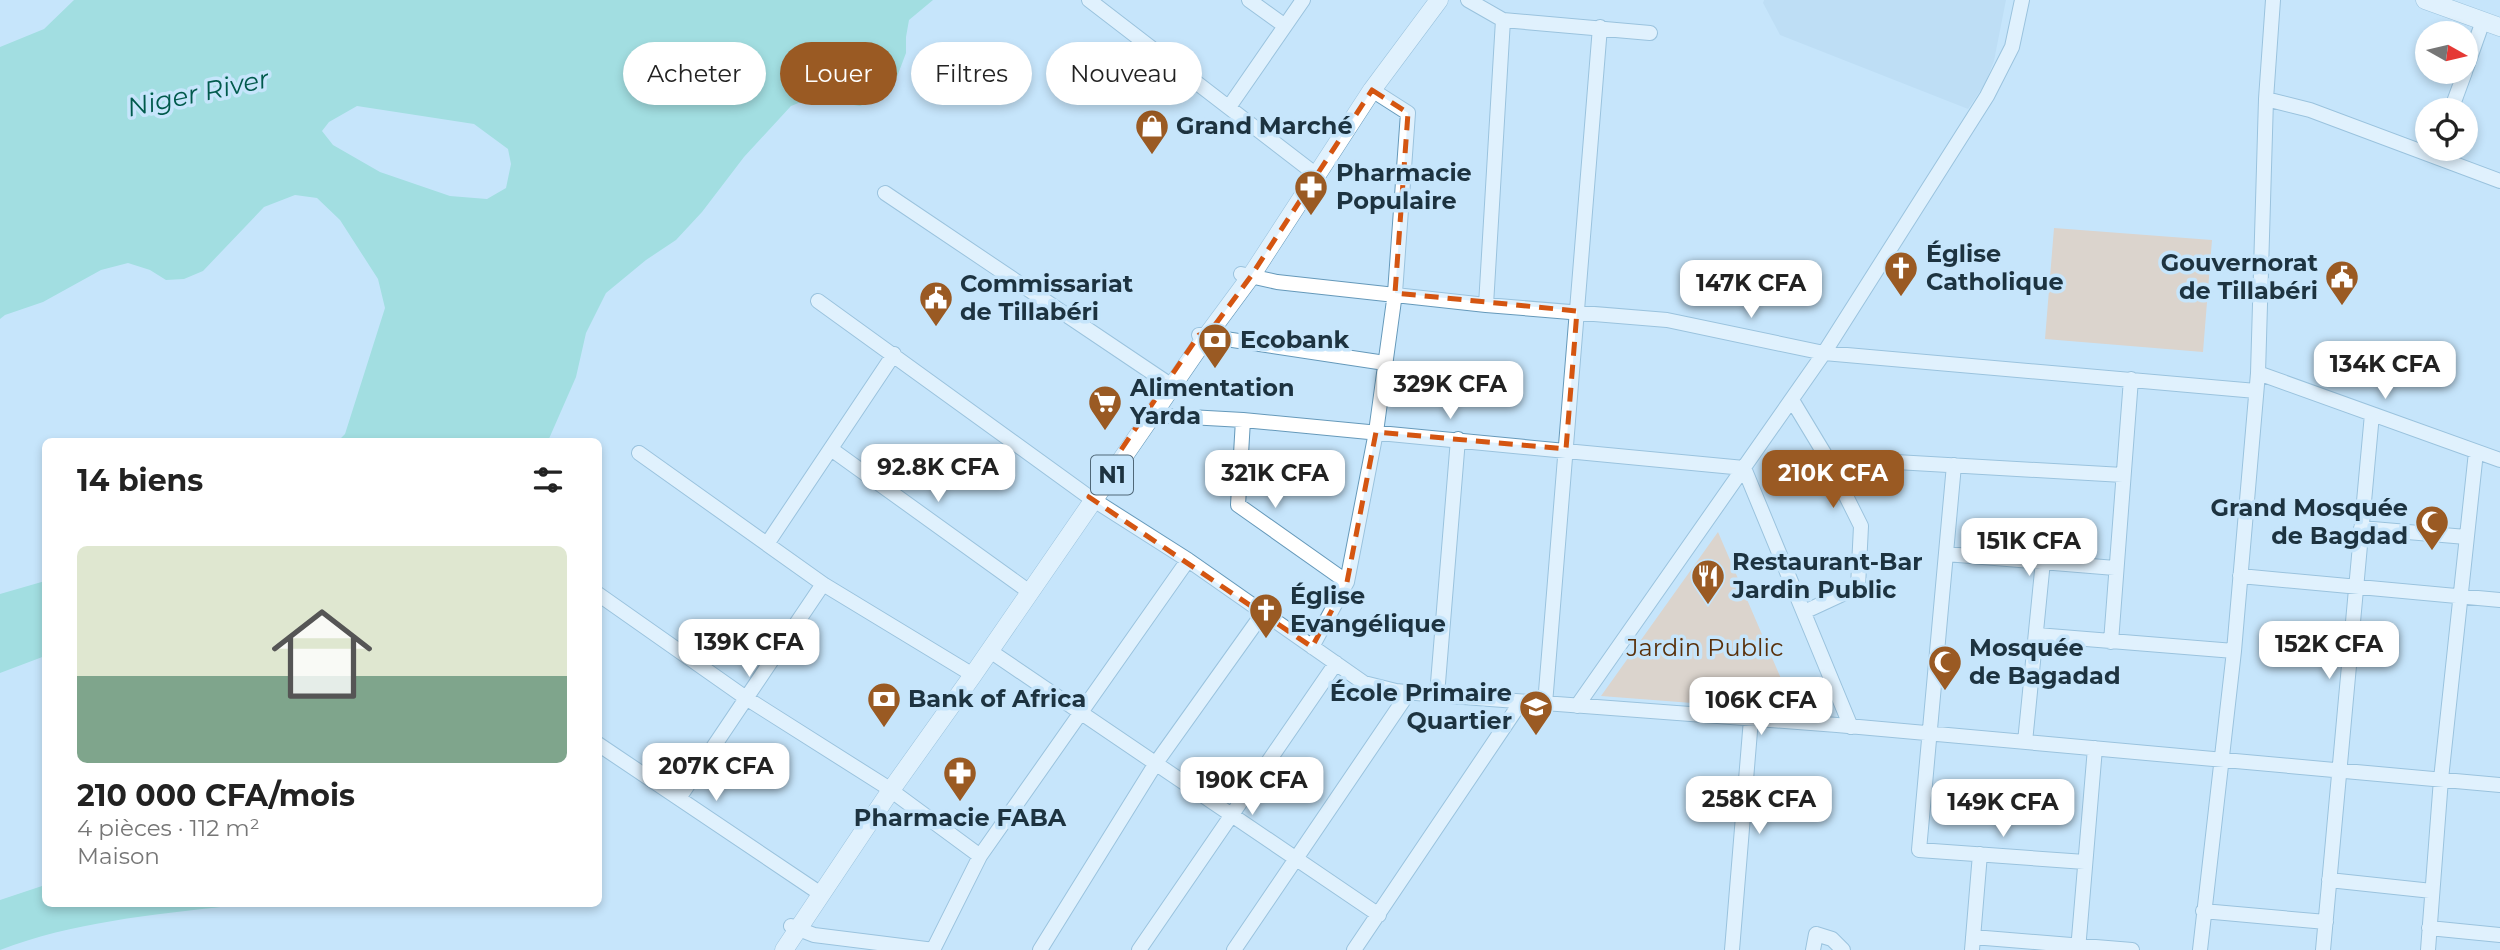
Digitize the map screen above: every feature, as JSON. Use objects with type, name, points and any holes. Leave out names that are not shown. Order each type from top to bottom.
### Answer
[{"type":"main road","name":"N1","points":[[1246,275],[1365,85],[1426,0]]},
{"type":"main road","name":"N1","points":[[784,950],[814,890],[970,674],[1024,589],[1153,415],[1203,336],[1372,90],[1439,0]]},
{"type":"main road","points":[[2425,0],[2491,24]]},
{"type":"main road","name":"N1","points":[[970,674],[989,651],[1092,499],[1166,382],[1203,336]]},
{"type":"main road","name":"N1","points":[[775,950],[795,928],[888,788]]},
{"type":"street","points":[[1089,0],[1310,170]]},
{"type":"street","points":[[1249,0],[1285,26]]},
{"type":"street","points":[[1229,107],[1303,0]]},
{"type":"street","points":[[1468,0],[1503,20],[1650,33]]},
{"type":"street","points":[[1577,706],[1824,353],[1987,96],[2012,47],[2022,0]]},
{"type":"street","points":[[2200,950],[2234,651],[2258,373],[2266,99],[2273,0]]},
{"type":"street","points":[[1486,305],[1503,20]]},
{"type":"street","points":[[2478,47],[2491,24]]},
{"type":"street","points":[[1545,704],[1600,27]]},
{"type":"street","points":[[1312,647],[1347,582],[1376,432],[1395,293],[1408,113],[1372,90]]},
{"type":"street","points":[[2266,99],[2310,110],[2415,146]]},
{"type":"street","points":[[2454,161],[2500,181]]},
{"type":"street","points":[[885,193],[1166,382]]},
{"type":"street","points":[[1246,275],[1277,282],[1486,305],[1667,320],[1824,353],[2256,391]]},
{"type":"street","points":[[818,301],[1092,499],[1188,560],[1364,683],[1437,695],[2221,758],[2500,785]]},
{"type":"street","points":[[1203,336],[1385,363]]},
{"type":"street","points":[[767,544],[894,354]]},
{"type":"street","points":[[2258,373],[2500,460]]},
{"type":"street","points":[[2110,642],[2131,379]]},
{"type":"street","points":[[1792,400],[1827,458],[1861,526],[1858,587],[1804,612]]},
{"type":"street","points":[[2323,950],[2372,414]]},
{"type":"street","points":[[1153,415],[1243,419],[1744,468]]},
{"type":"street","points":[[1243,419],[1238,505],[1347,582]]},
{"type":"street","points":[[1437,695],[1458,439]]},
{"type":"street","points":[[831,449],[1024,589]]},
{"type":"street","points":[[2428,950],[2441,779],[2476,452]]},
{"type":"street","points":[[639,453],[824,584],[970,674]]},
{"type":"street","points":[[1827,458],[2123,475]]},
{"type":"street","points":[[1954,465],[1919,850],[2085,862]]},
{"type":"street","points":[[1744,468],[1851,727]]},
{"type":"street","points":[[2361,528],[2466,537]]},
{"type":"street","points":[[1946,554],[2115,568]]},
{"type":"street","points":[[795,928],[814,934],[933,950],[980,856],[1188,560]]},
{"type":"street","points":[[2025,742],[2043,561]]},
{"type":"street","points":[[2240,576],[2355,589],[2500,600]]},
{"type":"street","points":[[679,798],[824,584]]},
{"type":"street","points":[[602,597],[746,698],[888,788],[980,856]]},
{"type":"street","points":[[1040,950],[1156,763],[1264,613]]},
{"type":"street","points":[[2037,635],[2234,651]]},
{"type":"street","points":[[989,651],[1379,915]]},
{"type":"street","points":[[1139,950],[1336,663]]},
{"type":"street","points":[[1234,950],[1409,692]]},
{"type":"street","points":[[1354,950],[1521,702]]},
{"type":"street","points":[[1732,950],[1751,719]]},
{"type":"street","points":[[602,747],[814,890]]},
{"type":"street","points":[[2078,948],[2095,748]]},
{"type":"street","points":[[1980,855],[1973,944],[2132,950]]},
{"type":"street","points":[[2329,880],[2432,891]]},
{"type":"street","points":[[2203,911],[2326,922]]},
{"type":"street","points":[[2429,928],[2500,935]]},
{"type":"street","points":[[1813,950],[1816,934],[1832,939],[1843,950]]},
{"type":"highlighted area","points":[[1372,90],[1408,113],[1395,293],[1577,311],[1566,449],[1376,432],[1347,582],[1312,647],[1089,497],[1199,335],[1206,337],[1251,276]]},
{"type":"shaded area","points":[[1764,0],[2006,0],[1994,61],[1985,84],[1968,109],[1780,35],[1763,3]]},
{"type":"green space","points":[[2054,228],[2212,240],[2203,352],[2045,339]]},
{"type":"green space","name":"Jardin Public","points":[[1718,532],[1795,711],[1601,696]]},
{"type":"water","name":"Niger River","points":[[74,0],[933,0],[909,20],[906,53],[897,77],[897,42],[780,42],[780,105],[794,105],[744,157],[702,212],[676,240],[646,260],[606,293],[586,333],[576,377],[549,438],[341,438],[345,434],[385,308],[378,279],[340,220],[317,198],[295,195],[264,207],[203,271],[184,279],[166,280],[150,270],[128,263],[101,270],[43,302],[0,319],[0,47],[44,29]],"holes":[[[357,106],[474,124],[508,149],[511,164],[506,188],[487,199],[450,196],[380,172],[333,145],[322,131],[329,122]]]},
{"type":"water","points":[[42,582],[42,657],[0,673],[0,594]]},
{"type":"water","points":[[42,886],[42,907],[220,907],[84,926],[0,950],[0,900]]},
{"type":"place","name":"Grand Marché","points":[[1152,156]]},
{"type":"place","name":"Pharmacie Populaire","points":[[1311,217]]},
{"type":"place","name":"Église Catholique","points":[[1901,298]]},
{"type":"place","name":"Gouvernorat de Tillabéri","points":[[2342,307]]},
{"type":"place","name":"Commissariat de Tillabéri","points":[[936,328]]},
{"type":"place","name":"Ecobank","points":[[1215,370]]},
{"type":"place","name":"Alimentation Yarda","points":[[1105,432]]},
{"type":"place","name":"Grand Mosquée de Bagdad","points":[[2432,552]]},
{"type":"place","name":"Restaurant-Bar Jardin Public","points":[[1708,606]]},
{"type":"place","name":"Église Evangélique","points":[[1266,640]]},
{"type":"place","name":"Mosquée de Bagadad","points":[[1945,692]]},
{"type":"place","name":"Bank of Africa","points":[[884,729]]},
{"type":"place","name":"École Primaire Quartier","points":[[1536,737]]},
{"type":"place","name":"Pharmacie FABA","points":[[960,803]]}]
